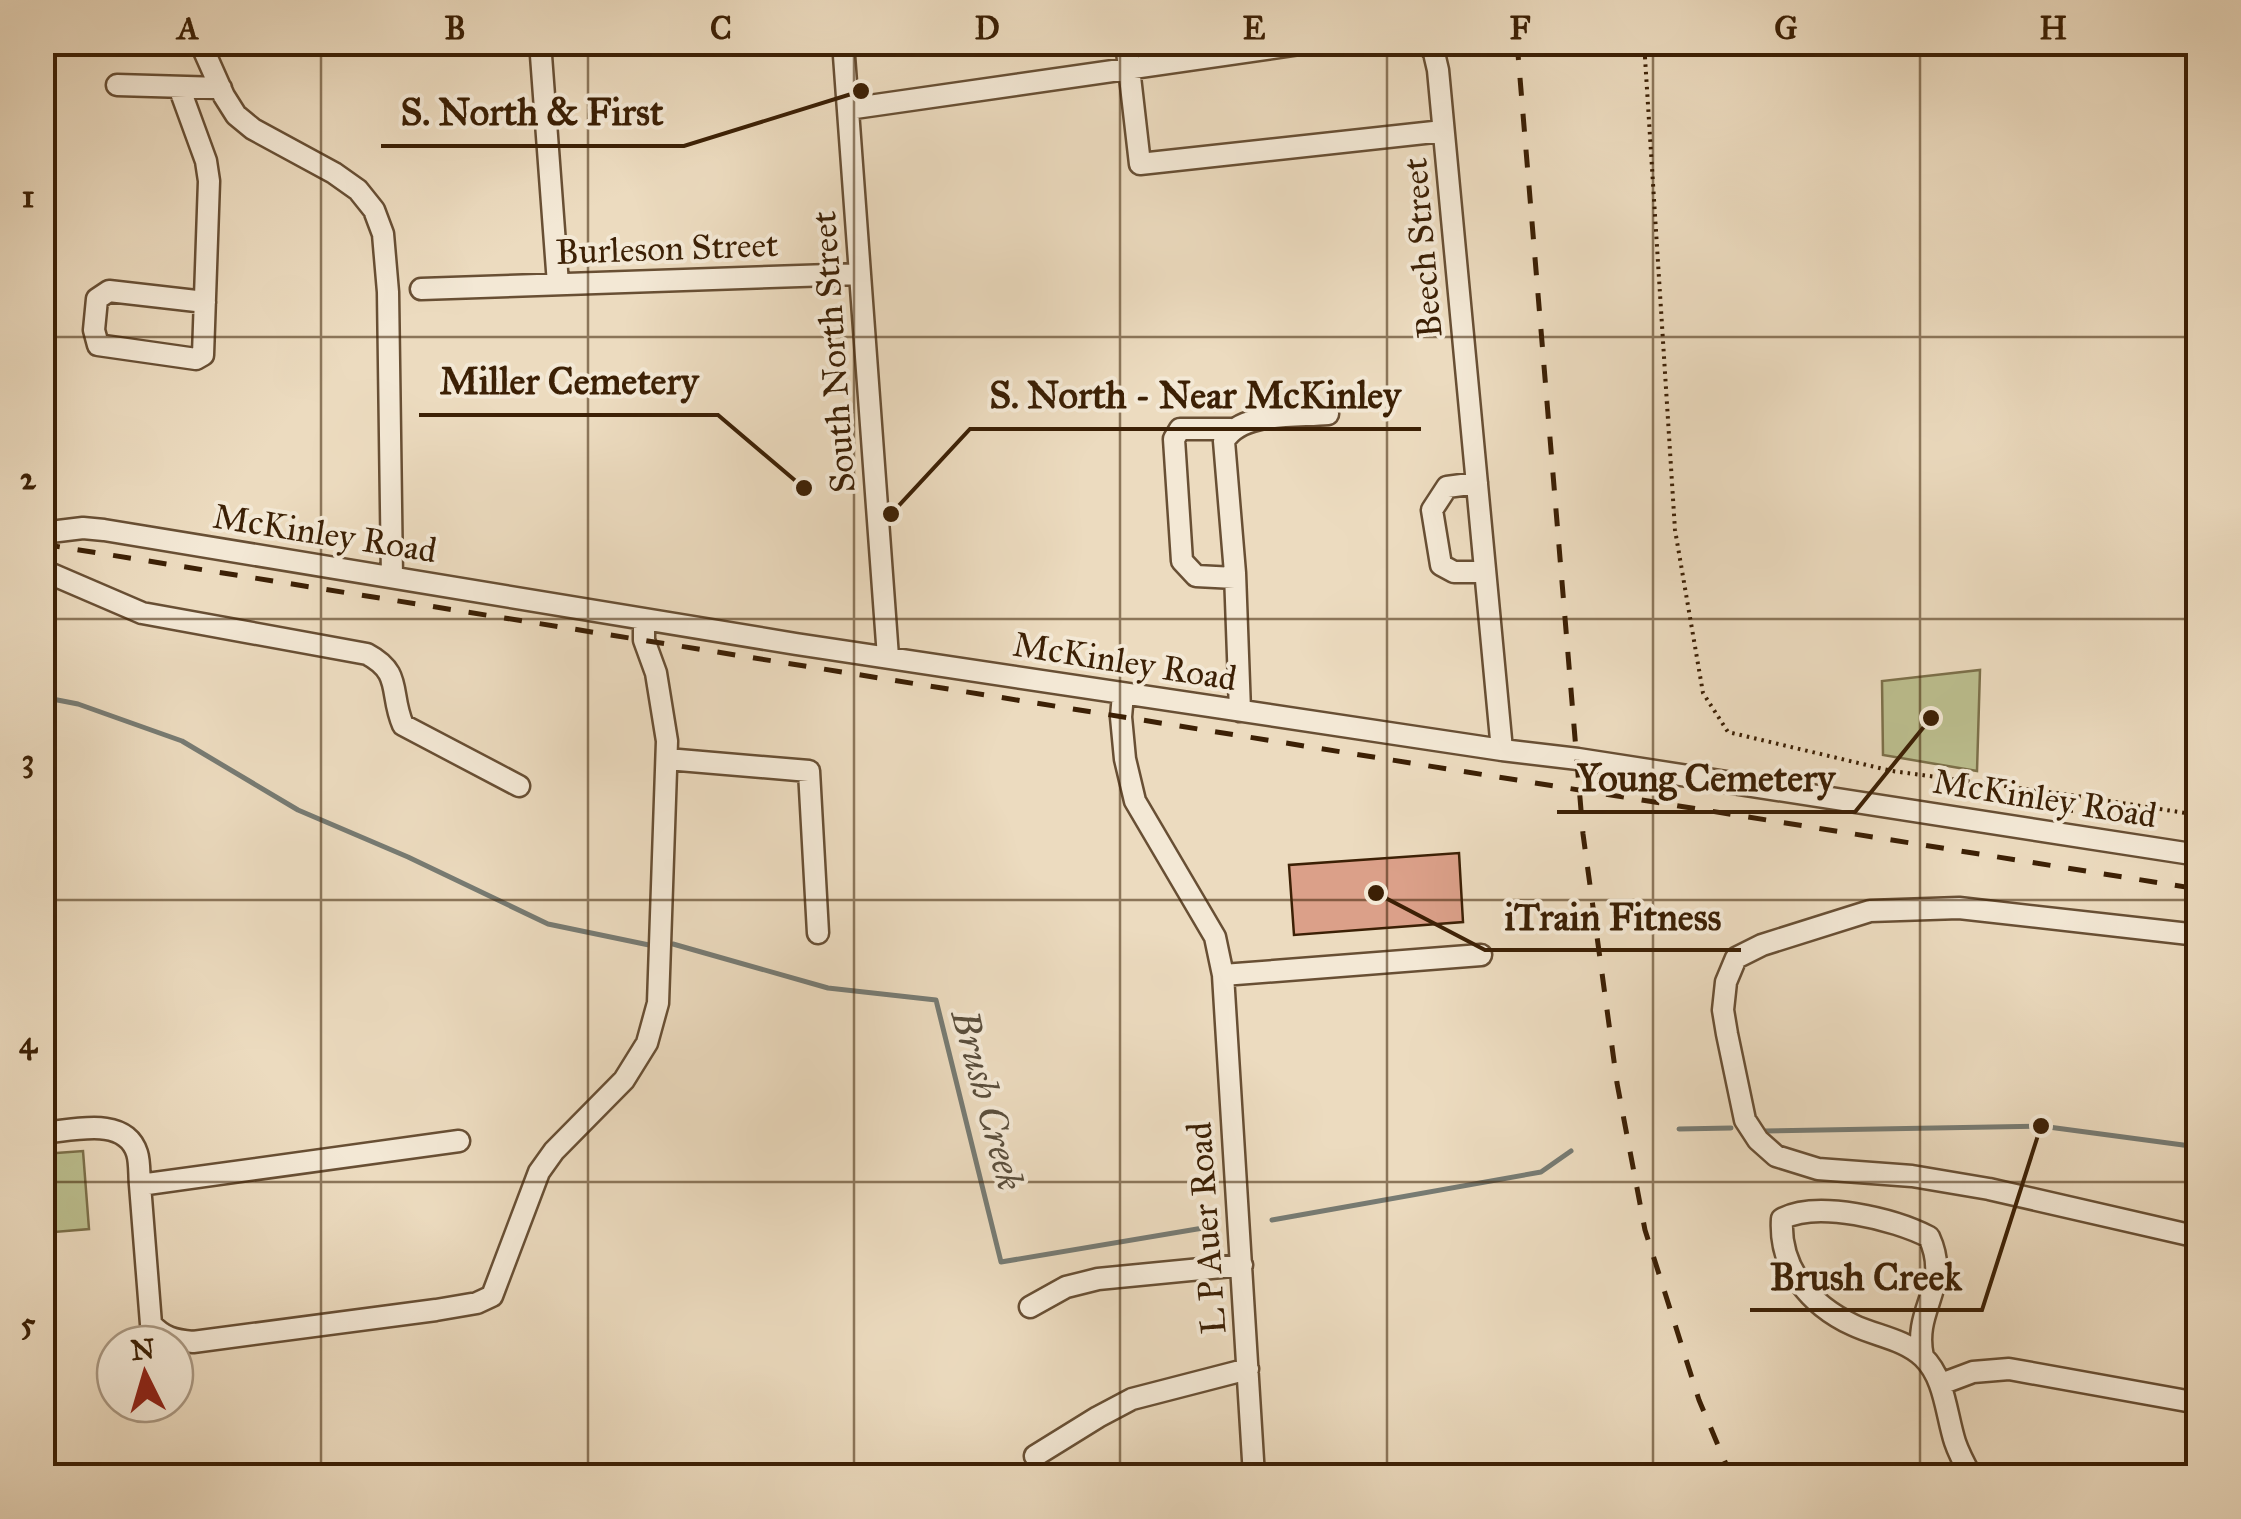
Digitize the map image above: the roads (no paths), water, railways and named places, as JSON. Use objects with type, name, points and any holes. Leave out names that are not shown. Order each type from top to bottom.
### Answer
[{"type":"street","points":[[200,42],[236,115],[253,129],[358,190],[374,210],[383,234],[388,292],[392,577]]},
{"type":"street","points":[[540,42],[558,284]]},
{"type":"street","name":"South North Street","points":[[844,42],[888,657]]},
{"type":"street","points":[[1126,42],[1140,164],[1443,131]]},
{"type":"street","points":[[848,109],[1314,42]]},
{"type":"street","name":"Beech Street","points":[[1426,42],[1434,53],[1438,70],[1502,750]]},
{"type":"street","points":[[117,84],[220,88]]},
{"type":"street","points":[[178,86],[206,161],[209,181],[205,302],[203,355],[196,359],[98,345],[94,330],[97,299],[108,292],[205,302]]},
{"type":"street","name":"Burleson Street","points":[[422,289],[860,274]]},
{"type":"street","points":[[1235,578],[1196,576],[1182,561],[1174,440],[1180,429],[1231,429],[1251,421],[1328,414]]},
{"type":"street","points":[[1231,429],[1224,441],[1240,711]]},
{"type":"street","points":[[1477,484],[1447,487],[1432,510],[1441,565],[1454,572],[1485,572]]},
{"type":"street","name":"McKinley Road","points":[[42,533],[82,528],[104,530],[1124,694],[1578,758],[2198,855]]},
{"type":"street","points":[[42,570],[142,613],[368,654],[385,663],[394,681],[395,707],[402,724],[519,786]]},
{"type":"street","points":[[42,1133],[116,1130],[128,1138],[136,1152],[151,1324],[174,1340],[192,1342],[436,1310],[477,1303],[492,1296],[539,1172],[554,1151],[624,1080],[647,1043],[658,1003],[668,760],[656,673],[644,640],[644,619]]},
{"type":"street","name":"L P Auer Road","points":[[1124,694],[1121,717],[1125,760],[1135,801],[1215,936],[1223,975],[1254,1476]]},
{"type":"street","points":[[668,760],[809,771],[818,933]]},
{"type":"street","points":[[2198,935],[1958,908],[1870,911],[1762,945],[1736,958],[1726,982],[1724,1010],[1745,1120],[1758,1140],[1776,1156],[1818,1169],[1912,1176],[1989,1188],[2198,1237]]},
{"type":"street","points":[[1223,975],[1481,955]]},
{"type":"street","points":[[140,1185],[459,1141]]},
{"type":"street","points":[[1924,1357],[1900,1342],[1853,1325],[1819,1306],[1790,1270],[1780,1240],[1782,1219],[1816,1209],[1911,1228],[1929,1236],[1938,1269],[1919,1339],[1924,1357],[1941,1384],[1956,1445],[1971,1476]]},
{"type":"street","points":[[1030,1306],[1066,1288],[1098,1280],[1242,1265]]},
{"type":"street","points":[[1035,1456],[1132,1400],[1248,1369]]},
{"type":"street","points":[[1941,1384],[1973,1372],[2009,1369],[2198,1402]]},
{"type":"waterway","name":"Brush Creek","points":[[42,697],[78,704],[182,741],[298,810],[548,924],[649,945]]},
{"type":"waterway","name":"Brush Creek","points":[[673,944],[828,988],[936,1000],[1001,1262],[1215,1226]]},
{"type":"waterway","name":"Brush Creek","points":[[1764,1131],[2041,1126],[2198,1147]]},
{"type":"waterway","name":"Brush Creek","points":[[1679,1129],[1731,1128]]},
{"type":"waterway","name":"Brush Creek","points":[[1272,1220],[1541,1172],[1571,1151]]},
{"type":"railway","points":[[1517,42],[1583,834],[1617,1083],[1645,1230],[1699,1400],[1731,1476]]},
{"type":"railway","points":[[42,544],[2198,889]]},
{"type":"place","name":"S. North & First","points":[[861,91]]},
{"type":"place","name":"Miller Cemetery","points":[[804,488]]},
{"type":"place","name":"S. North - Near McKinley","points":[[891,514]]},
{"type":"place","name":"Young Cemetery","points":[[1931,718]]},
{"type":"place","name":"iTrain Fitness","points":[[1376,893]]},
{"type":"place","name":"Brush Creek","points":[[2041,1126]]}]
